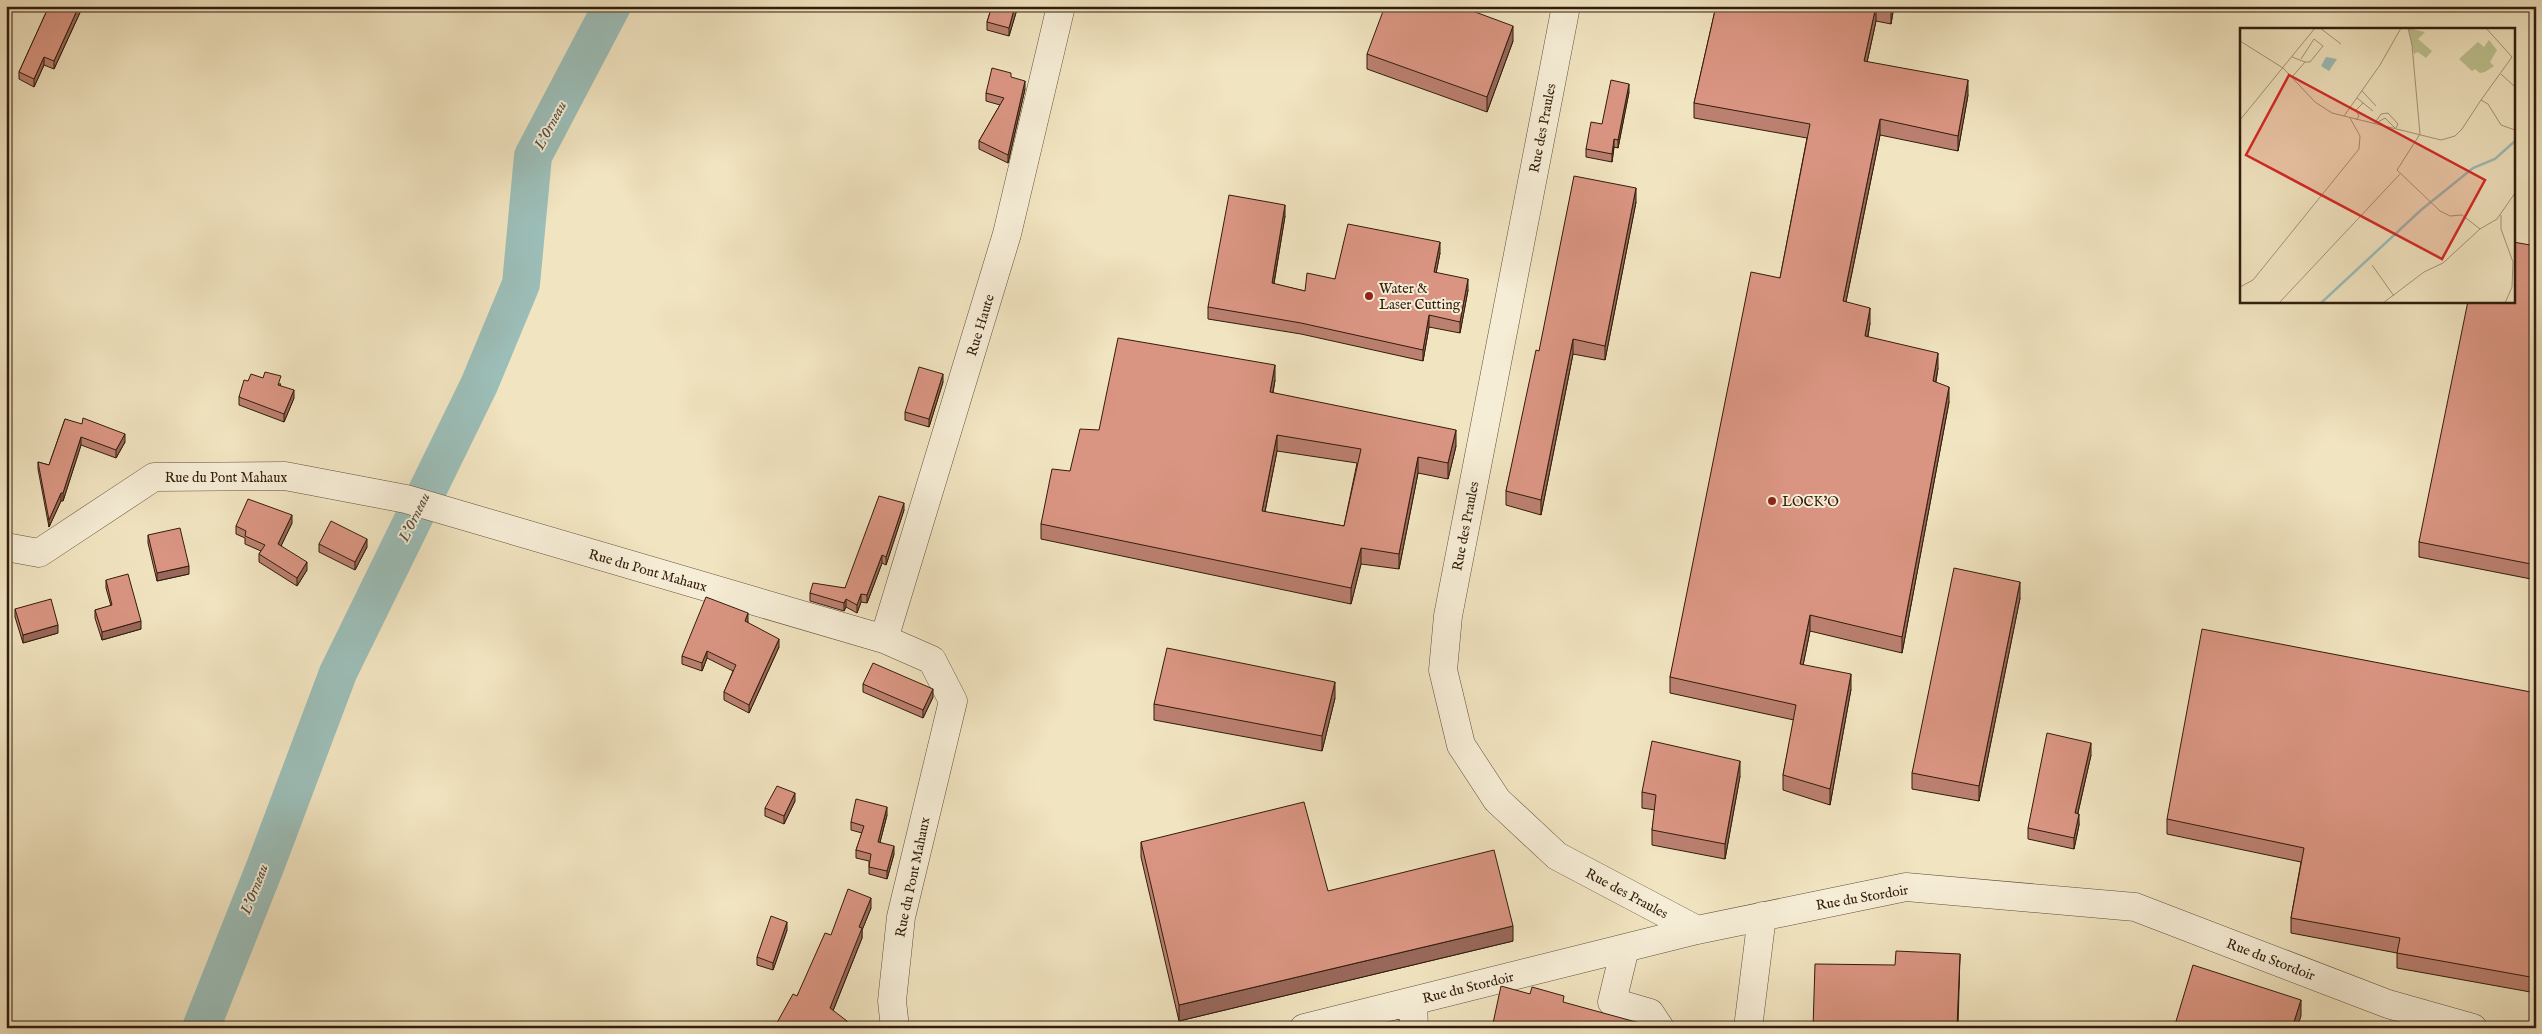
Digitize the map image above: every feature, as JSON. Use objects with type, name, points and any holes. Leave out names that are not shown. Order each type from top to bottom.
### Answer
[{"type":"street","name":"Rue Haute","points":[[884,639],[1007,234],[1061,6]]},
{"type":"street","name":"Rue des Praules","points":[[1566,6],[1448,616],[1443,670],[1461,745],[1497,800],[1557,856],[1697,930]]},
{"type":"street","name":"Rue du Pont Mahaux","points":[[6,547],[39,553],[154,477],[285,476],[406,499],[438,508],[884,639],[932,660],[953,701],[901,917],[892,1001],[896,1028]]},
{"type":"street","name":"Rue du Stordoir","points":[[1304,1028],[1697,930],[1906,887],[2135,907],[2388,1004],[2473,1028]]},
{"type":"street","points":[[1748,1028],[1762,916]]},
{"type":"street","points":[[1625,948],[1612,1002],[1650,1013],[1660,1028]]},
{"type":"street","points":[[1413,1001],[1414,1028]]},
{"type":"building","points":[[49,6],[79,6],[54,61],[44,57],[34,79],[19,72]]},
{"type":"building","points":[[992,6],[1015,6],[1009,28],[987,22]]},
{"type":"building","points":[[1385,6],[1459,6],[1513,26],[1487,97],[1367,54]]},
{"type":"building","points":[[1716,6],[1876,6],[1864,61],[1968,80],[1958,136],[1880,119],[1843,301],[1870,308],[1865,336],[1938,353],[1933,381],[1949,387],[1902,637],[1810,615],[1800,664],[1851,674],[1830,789],[1783,775],[1796,705],[1670,677],[1751,272],[1780,278],[1810,124],[1694,103]]},
{"type":"building","points":[[1878,6],[1891,6],[1891,9]]},
{"type":"building","points":[[992,68],[1011,73],[1011,77],[1025,81],[1008,155],[979,141],[1004,98],[986,93]]},
{"type":"building","points":[[1611,80],[1629,84],[1618,140],[1614,139],[1612,154],[1586,149],[1591,122],[1602,124]]},
{"type":"building","points":[[1574,176],[1636,188],[1605,346],[1573,339],[1541,500],[1506,491],[1536,350],[1539,351]]},
{"type":"building","points":[[1229,195],[1285,205],[1272,283],[1305,291],[1307,273],[1335,279],[1348,224],[1440,242],[1434,272],[1468,279],[1460,322],[1429,315],[1423,350],[1301,323],[1208,307]]},
{"type":"building","points":[[2514,242],[2536,246],[2536,565],[2419,542],[2468,302],[2514,302]]},
{"type":"building","points":[[1118,338],[1275,365],[1270,392],[1456,430],[1448,463],[1418,457],[1399,554],[1361,548],[1351,588],[1041,524],[1052,469],[1070,471],[1080,429],[1099,430]],"holes":[[[1277,435],[1361,449],[1344,526],[1262,511]]]},
{"type":"building","points":[[919,367],[943,374],[929,419],[905,412]]},
{"type":"building","points":[[265,372],[281,376],[278,385],[294,390],[284,414],[239,397],[244,380],[248,381],[251,374],[263,378]]},
{"type":"building","points":[[83,418],[125,434],[116,450],[81,437],[63,493],[61,493],[49,520],[38,462],[49,465],[65,419],[82,424]]},
{"type":"building","points":[[879,496],[904,503],[886,557],[882,555],[867,595],[861,594],[857,605],[846,599],[844,603],[810,593],[813,583],[845,588]]},
{"type":"building","points":[[248,499],[292,515],[278,544],[307,562],[297,578],[259,554],[265,545],[245,536],[246,531],[236,526]]},
{"type":"building","points":[[331,521],[367,539],[355,562],[319,544]]},
{"type":"building","points":[[180,528],[189,566],[157,573],[148,535]]},
{"type":"building","points":[[1954,568],[2020,582],[1979,786],[1912,773]]},
{"type":"building","points":[[128,574],[141,621],[102,632],[95,610],[112,605],[106,580]]},
{"type":"building","points":[[706,597],[748,613],[745,621],[779,639],[749,705],[724,692],[736,665],[707,651],[702,663],[682,656]]},
{"type":"building","points":[[51,599],[58,625],[23,635],[15,609]]},
{"type":"building","points":[[2202,629],[2536,693],[2536,978],[2397,953],[2400,938],[2291,918],[2304,848],[2167,819]]},
{"type":"building","points":[[1167,648],[1335,682],[1322,736],[1154,704]]},
{"type":"building","points":[[873,663],[933,689],[923,710],[863,684]]},
{"type":"building","points":[[2047,733],[2091,743],[2075,813],[2079,814],[2074,838],[2028,828]]},
{"type":"building","points":[[1652,741],[1740,761],[1725,844],[1652,830],[1656,795],[1642,792]]},
{"type":"building","points":[[777,786],[795,793],[784,816],[765,808]]},
{"type":"building","points":[[856,799],[887,807],[878,842],[894,846],[887,871],[869,867],[871,854],[856,850],[864,826],[851,822]]},
{"type":"building","points":[[1304,802],[1328,891],[1494,850],[1513,926],[1179,1005],[1141,842]]},
{"type":"building","points":[[848,889],[871,898],[859,927],[862,928],[830,1008],[847,1021],[843,1028],[812,1028],[803,1023],[800,1028],[774,1028],[793,994],[797,996],[825,933],[831,935]]},
{"type":"building","points":[[771,916],[787,922],[773,963],[757,957]]},
{"type":"building","points":[[1896,951],[1960,954],[1957,1028],[1813,1028],[1815,964],[1895,965]]},
{"type":"building","points":[[2193,965],[2301,1000],[2292,1028],[2174,1028]]},
{"type":"building","points":[[1501,986],[1530,994],[1532,987],[1564,996],[1563,1002],[1658,1028],[1492,1028]]},
{"type":"waterway","name":"L'Orneau","points":[[201,1028],[265,867],[338,673],[479,385],[521,284],[533,156],[612,6]]},
{"type":"place","name":"Water & Laser Cutting","points":[[1369,296]]},
{"type":"place","name":"LOCK'O","points":[[1772,501]]}]
